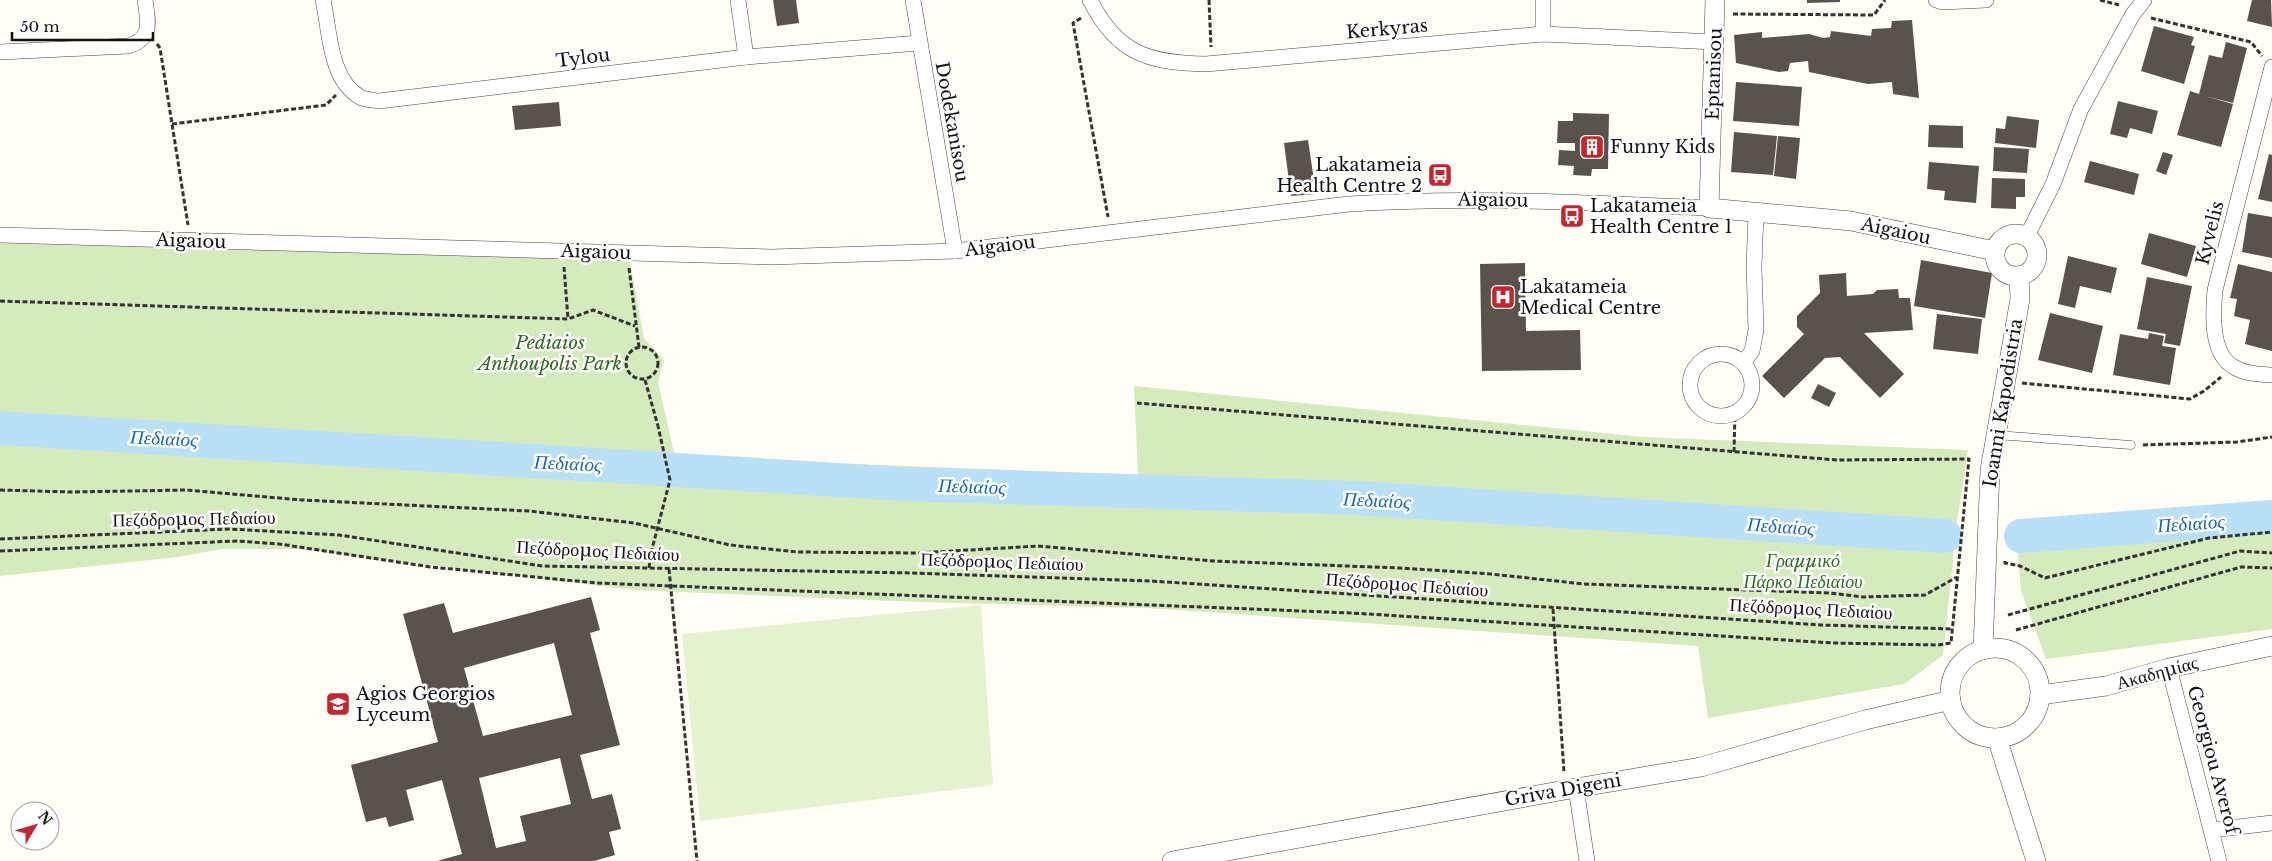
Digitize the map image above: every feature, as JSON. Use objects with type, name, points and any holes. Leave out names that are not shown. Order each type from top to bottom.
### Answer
[{"type":"street","points":[[0,52],[128,46],[142,40],[146,33],[148,24],[145,0]]},
{"type":"street","points":[[324,0],[337,67],[346,86]]},
{"type":"street","points":[[738,0],[746,57]]},
{"type":"street","name":"Dodekanisou","points":[[913,0],[955,251]]},
{"type":"street","points":[[1543,0],[1543,34]]},
{"type":"street","points":[[1936,0],[1942,2],[1986,0]]},
{"type":"street","points":[[2027,236],[2053,184],[2081,108],[2133,14],[2144,0]]},
{"type":"street","name":"Kerkyras","points":[[1092,4],[1108,30],[1122,44],[1140,54],[1157,60],[1180,64],[1212,63],[1543,34],[1715,42]]},
{"type":"street","name":"Eptanisou","points":[[1709,208],[1715,7]]},
{"type":"street","name":"Tylou","points":[[346,86],[362,98],[379,101],[746,57],[919,43]]},
{"type":"street","name":"Kyvelis","points":[[2232,367],[2222,355],[2215,335],[2213,315],[2215,290],[2272,67]]},
{"type":"street","name":"Aigaiou","points":[[0,235],[772,257],[955,251],[1339,206],[1410,200],[1491,199],[1709,208],[1851,221],[1995,252]]},
{"type":"street","points":[[1742,363],[1752,351],[1756,330],[1754,268],[1756,213]]},
{"type":"street","points":[[2014,233],[2027,236],[2036,247],[2037,262],[2029,272],[2019,276],[2008,275],[2002,271],[1995,259],[1995,252],[2001,239],[2007,235],[2014,233]]},
{"type":"street","name":"Ioanni Kapodistria","points":[[1982,650],[1990,470],[1994,435],[2020,299],[2019,276]]},
{"type":"street","points":[[1725,354],[1735,357],[1742,363],[1748,371],[1751,390],[1749,399],[1735,413],[1717,416],[1706,412],[1698,406],[1691,392],[1691,376],[1696,366],[1704,359],[1714,355],[1725,354]]},
{"type":"street","points":[[2232,367],[2250,373],[2272,375]]},
{"type":"street","name":"Ακαδημίας","points":[[2040,695],[2106,686],[2169,668],[2272,646]]},
{"type":"street","points":[[1998,648],[2009,650],[2026,660],[2034,670],[2039,683],[2038,707],[2032,718],[2022,729],[2014,734],[1996,738],[1983,736],[1969,730],[1960,720],[1951,700],[1951,684],[1958,668],[1966,659],[1982,650],[1998,648]]},
{"type":"street","name":"Georgiou Averof","points":[[2169,668],[2219,861]]},
{"type":"street","name":"Griva Digeni","points":[[1172,861],[1701,767],[1865,720],[1951,700]]},
{"type":"street","points":[[1996,738],[2036,861]]},
{"type":"street","points":[[1571,789],[1586,861]]},
{"type":"street","points":[[2212,830],[2272,823]]},
{"type":"lane","points":[[1994,435],[2131,445]]},
{"type":"path","points":[[1209,0],[1212,63]]},
{"type":"path","points":[[1715,7],[1874,15],[1885,0]]},
{"type":"path","points":[[1092,4],[1073,23],[1111,232]]},
{"type":"path","points":[[2133,14],[2252,42],[2272,67]]},
{"type":"path","points":[[146,33],[160,48],[190,241]]},
{"type":"path","points":[[172,124],[326,105],[346,86]]},
{"type":"path","points":[[562,251],[568,318]]},
{"type":"path","points":[[627,253],[639,347]]},
{"type":"path","points":[[0,302],[568,318],[594,310],[635,326]]},
{"type":"path","points":[[639,347],[649,348],[657,355],[659,366],[654,375],[645,380],[635,378],[628,371],[626,361],[630,352],[639,347]]},
{"type":"path","points":[[2021,383],[2190,399],[2204,392],[2232,367]]},
{"type":"path","points":[[645,380],[670,480],[651,553],[649,568]]},
{"type":"path","points":[[0,551],[237,541],[279,544],[431,567],[597,583],[1342,613],[1833,643],[1938,645],[1951,643],[1969,460],[1837,460],[1137,402]]},
{"type":"path","points":[[1734,452],[1735,413]]},
{"type":"path","points":[[2131,445],[2237,442],[2272,437]]},
{"type":"path","points":[[0,490],[72,492],[186,490],[302,500],[529,511],[634,523],[730,545],[797,552],[918,553],[1038,546],[1214,561],[1400,568],[1491,574],[1584,584],[1830,593],[1863,597],[1924,595],[1958,577]]},
{"type":"path","name":"Πεζόδρομος Πεδιαίου","points":[[0,538],[229,529],[339,535],[542,566],[912,573],[1151,581],[1553,609],[1821,625],[1952,629]]},
{"type":"path","points":[[2005,563],[2020,566],[2045,578],[2209,538],[2272,532]]},
{"type":"path","points":[[2008,615],[2240,551],[2272,553]]},
{"type":"path","points":[[2016,630],[2241,567],[2272,568]]},
{"type":"path","points":[[669,569],[696,861]]},
{"type":"path","points":[[1553,609],[1571,789]]},
{"type":"green space","name":"Γραμμικό Πάρκο Πεδιαίου","points":[[0,243],[574,259],[629,257],[644,338],[664,360],[658,382],[675,457],[1138,475],[1134,386],[1643,437],[1968,450],[1957,522],[1943,655],[1904,684],[1708,718],[1698,646],[1147,608],[918,602],[634,590],[298,549],[222,549],[178,557],[0,576]]},
{"type":"green space","points":[[2272,512],[2272,629],[2046,659],[2021,591],[2015,519]]},
{"type":"green space","points":[[981,605],[993,785],[700,821],[682,634]]},
{"type":"building","points":[[773,0],[796,0],[799,23],[777,26]]},
{"type":"building","points":[[1807,0],[1840,0],[1840,2],[1807,3]]},
{"type":"building","points":[[2252,0],[2271,0],[2272,27],[2247,21]]},
{"type":"building","points":[[1912,20],[1919,98],[1893,94],[1892,82],[1868,84],[1809,72],[1808,61],[1790,63],[1788,71],[1779,72],[1736,63],[1734,35],[1762,32],[1762,38],[1809,34],[1823,38],[1830,37],[1831,31],[1871,36],[1872,29],[1891,28],[1892,21]]},
{"type":"building","points":[[2154,26],[2194,37],[2191,45],[2195,46],[2184,84],[2141,71]]},
{"type":"building","points":[[2226,42],[2247,48],[2233,103],[2205,96],[2233,104],[2221,147],[2177,135],[2190,91],[2199,94],[2209,55],[2222,58]]},
{"type":"building","points":[[1736,82],[1802,87],[1799,126],[1733,121]]},
{"type":"building","points":[[2118,101],[2158,111],[2152,134],[2130,128],[2127,138],[2110,134]]},
{"type":"building","points":[[559,102],[561,126],[515,130],[512,106]]},
{"type":"building","name":"Funny Kids","points":[[1573,113],[1609,114],[1608,169],[1592,169],[1591,176],[1573,175],[1574,166],[1558,165],[1559,150],[1575,151],[1575,143],[1557,143],[1558,121],[1573,121]]},
{"type":"building","points":[[2007,116],[2039,120],[2036,148],[1995,143],[1996,128],[2005,129]]},
{"type":"building","points":[[1929,125],[1963,126],[1963,148],[1928,147]]},
{"type":"building","points":[[1734,132],[1777,136],[1773,175],[1731,172]]},
{"type":"building","points":[[1778,136],[1800,138],[1796,179],[1774,176]]},
{"type":"building","points":[[1308,140],[1316,194],[1291,196],[1284,143]]},
{"type":"building","points":[[1994,147],[2029,149],[2027,173],[1993,171]]},
{"type":"building","points":[[2163,152],[2173,155],[2166,175],[2156,171]]},
{"type":"building","points":[[2269,154],[2272,155],[2272,202],[2258,199]]},
{"type":"building","points":[[2090,161],[2139,174],[2134,195],[2084,182]]},
{"type":"building","points":[[1929,162],[1979,166],[1976,203],[1944,200],[1945,191],[1927,189]]},
{"type":"building","points":[[1992,178],[2025,179],[2025,197],[2016,197],[2016,209],[1991,208]]},
{"type":"building","points":[[2248,213],[2272,217],[2272,258],[2242,252]]},
{"type":"building","points":[[2149,233],[2196,246],[2187,277],[2141,264]]},
{"type":"building","points":[[2068,256],[2117,268],[2111,293],[2080,286],[2075,308],[2058,304]]},
{"type":"building","points":[[1921,260],[1992,273],[1985,318],[1914,306]]},
{"type":"building","name":"Lakatameia Medical Centre","points":[[1525,263],[1526,331],[1580,330],[1581,370],[1482,371],[1480,264]]},
{"type":"building","points":[[2238,264],[2272,272],[2272,351],[2245,344],[2250,320],[2234,316],[2237,299],[2230,298]]},
{"type":"building","points":[[1846,273],[1847,296],[1873,294],[1877,290],[1898,289],[1899,298],[1910,298],[1913,330],[1864,333],[1904,374],[1880,398],[1840,357],[1825,358],[1784,398],[1762,376],[1804,334],[1797,327],[1797,316],[1820,293],[1819,275]]},
{"type":"building","points":[[2147,277],[2192,286],[2180,346],[2164,343],[2166,334],[2137,329]]},
{"type":"building","points":[[2050,313],[2103,326],[2092,373],[2038,360]]},
{"type":"building","points":[[1937,314],[1982,319],[1978,354],[1933,349]]},
{"type":"building","points":[[2149,333],[2164,336],[2162,346],[2176,348],[2170,385],[2113,375],[2120,334],[2148,339]]},
{"type":"building","points":[[1818,384],[1836,393],[1829,407],[1811,398]]},
{"type":"building","points":[[591,597],[600,630],[590,633],[620,745],[580,755],[592,799],[612,794],[621,829],[609,832],[615,855],[594,861],[437,861],[462,854],[442,780],[406,790],[414,820],[389,827],[386,817],[366,822],[351,765],[438,742],[403,614],[444,603],[453,633]],"holes":[[[554,643],[572,715],[483,736],[464,668]],[[560,758],[571,804],[520,816],[526,841],[496,848],[479,778]]]},
{"type":"waterway","name":"Πεδιαίος","points":[[0,428],[903,484],[1356,498],[1945,536]]},
{"type":"waterway","name":"Πεδιαίος","points":[[2021,536],[2272,517]]},
{"type":"place","name":"Funny Kids","points":[[1592,147]]},
{"type":"place","name":"Lakatameia Health Centre 2","points":[[1440,175]]},
{"type":"place","name":"Lakatameia Health Centre 1","points":[[1572,216]]},
{"type":"place","name":"Lakatameia Medical Centre","points":[[1503,297]]},
{"type":"place","name":"Agios Georgios Lyceum","points":[[338,704]]},
{"type":"park label","name":"Pediaios Anthoupolis Park","points":[[550,353]]}]
